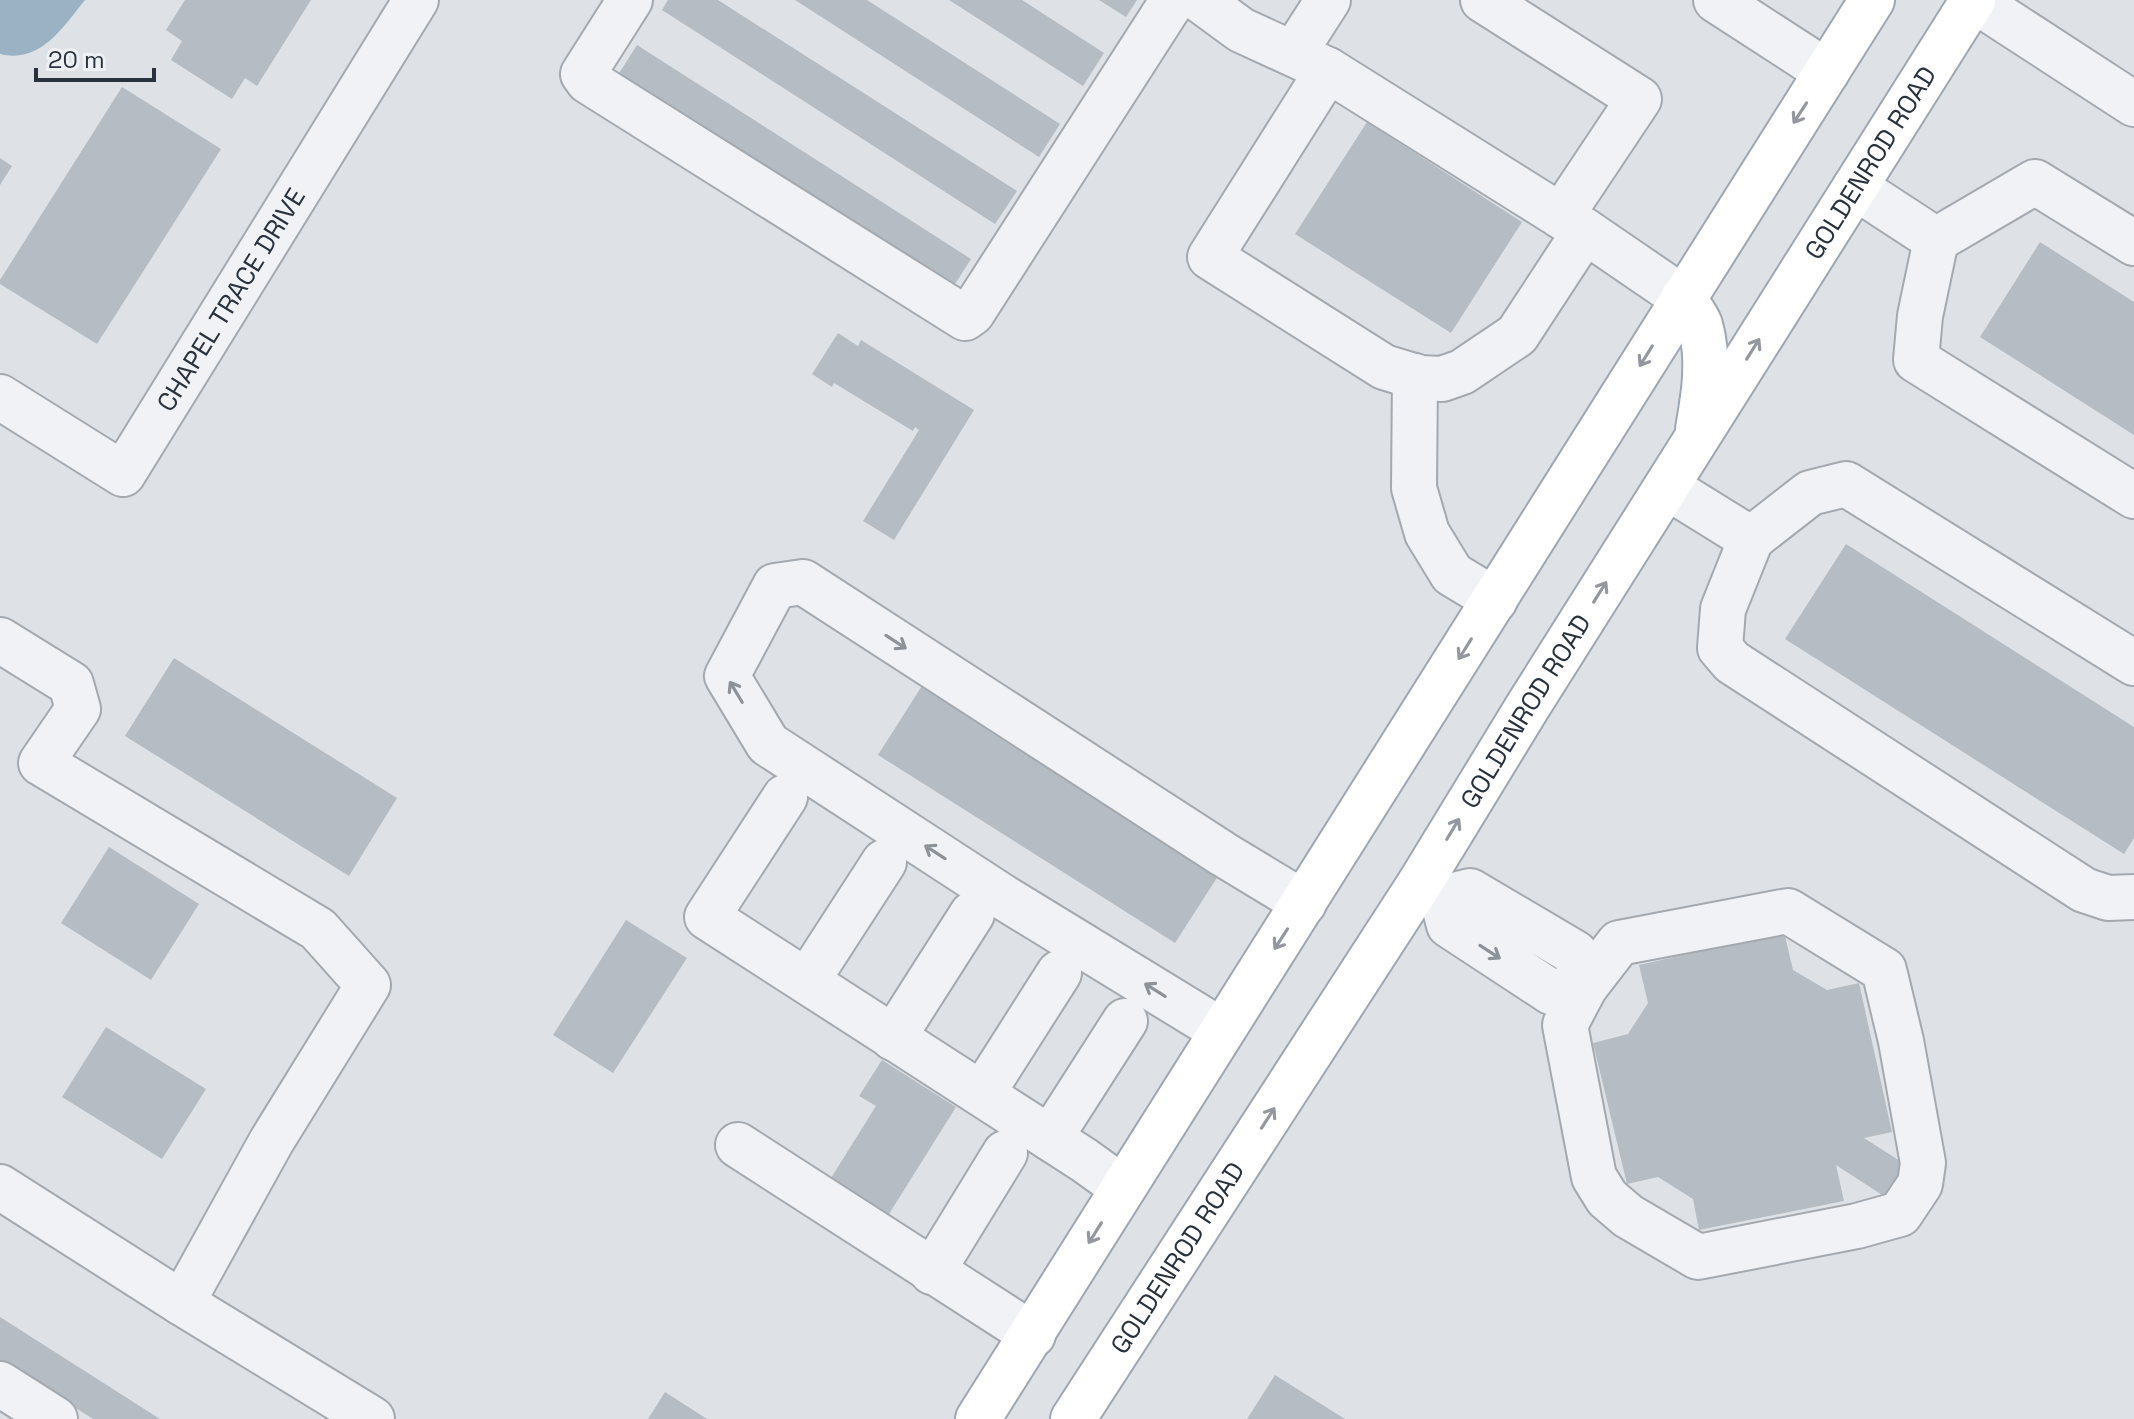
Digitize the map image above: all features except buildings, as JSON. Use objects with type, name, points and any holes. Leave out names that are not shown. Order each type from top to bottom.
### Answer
[{"type":"main road","points":[[978,1419],[1872,0]]},
{"type":"main road","name":"GOLDENROD ROAD","points":[[1073,1419],[1431,890],[1667,487],[1974,0]]},
{"type":"main road","points":[[1683,298],[1699,323],[1704,351],[1706,387],[1697,439]]},
{"type":"lane","name":"CHAPEL TRACE DRIVE","points":[[0,397],[123,474],[416,0]]},
{"type":"lane","points":[[630,0],[583,74],[588,81],[965,318],[972,313],[1173,0]]},
{"type":"lane","points":[[1200,0],[1241,30],[1311,62],[1573,223],[1683,298]]},
{"type":"lane","points":[[1328,0],[1311,62],[1210,257],[1384,367],[1415,376],[1442,379],[1462,372],[1517,335],[1639,99],[1483,0]]},
{"type":"lane","points":[[1716,0],[1827,72]]},
{"type":"lane","points":[[1974,0],[2134,104]]},
{"type":"lane","points":[[2134,243],[2035,182],[1936,240],[1920,316],[1916,360],[2134,496]]},
{"type":"lane","points":[[1855,187],[1936,240]]},
{"type":"lane","points":[[1415,376],[1414,488],[1427,533],[1452,574],[1495,600]]},
{"type":"lane","points":[[2134,663],[1846,484],[1810,493],[1751,539],[1723,609],[1720,648],[1732,662],[2084,890],[2108,898],[2134,897]]},
{"type":"lane","points":[[1667,487],[1751,539]]},
{"type":"lane","points":[[1222,1031],[1003,897],[768,744],[727,676],[775,586],[803,582],[1223,854],[1304,903]]},
{"type":"lane","points":[[0,640],[71,684],[78,709],[41,763],[318,929],[368,985],[271,1142],[182,1303]]},
{"type":"lane","points":[[785,797],[707,917],[1123,1188]]},
{"type":"lane","points":[[807,981],[884,862]]},
{"type":"lane","points":[[1431,890],[1449,925],[1551,992],[1585,987],[1619,943],[1788,911],[1884,970],[1901,1041],[1923,1163],[1920,1184],[1900,1214],[1857,1226],[1698,1257],[1628,1216],[1607,1198],[1594,1177],[1569,1058],[1565,1025],[1585,987]]},
{"type":"lane","points":[[893,1038],[972,914]]},
{"type":"lane","points":[[982,1094],[1059,973]]},
{"type":"lane","points":[[1050,1138],[1125,1021]]},
{"type":"lane","points":[[738,1145],[1033,1335]]},
{"type":"lane","points":[[932,1272],[1005,1153]]},
{"type":"lane","points":[[0,1187],[372,1419]]},
{"type":"lane","points":[[0,1384],[55,1419]]},
{"type":"water","points":[[0,0],[85,0],[50,41],[27,54],[15,56],[0,54]]}]
